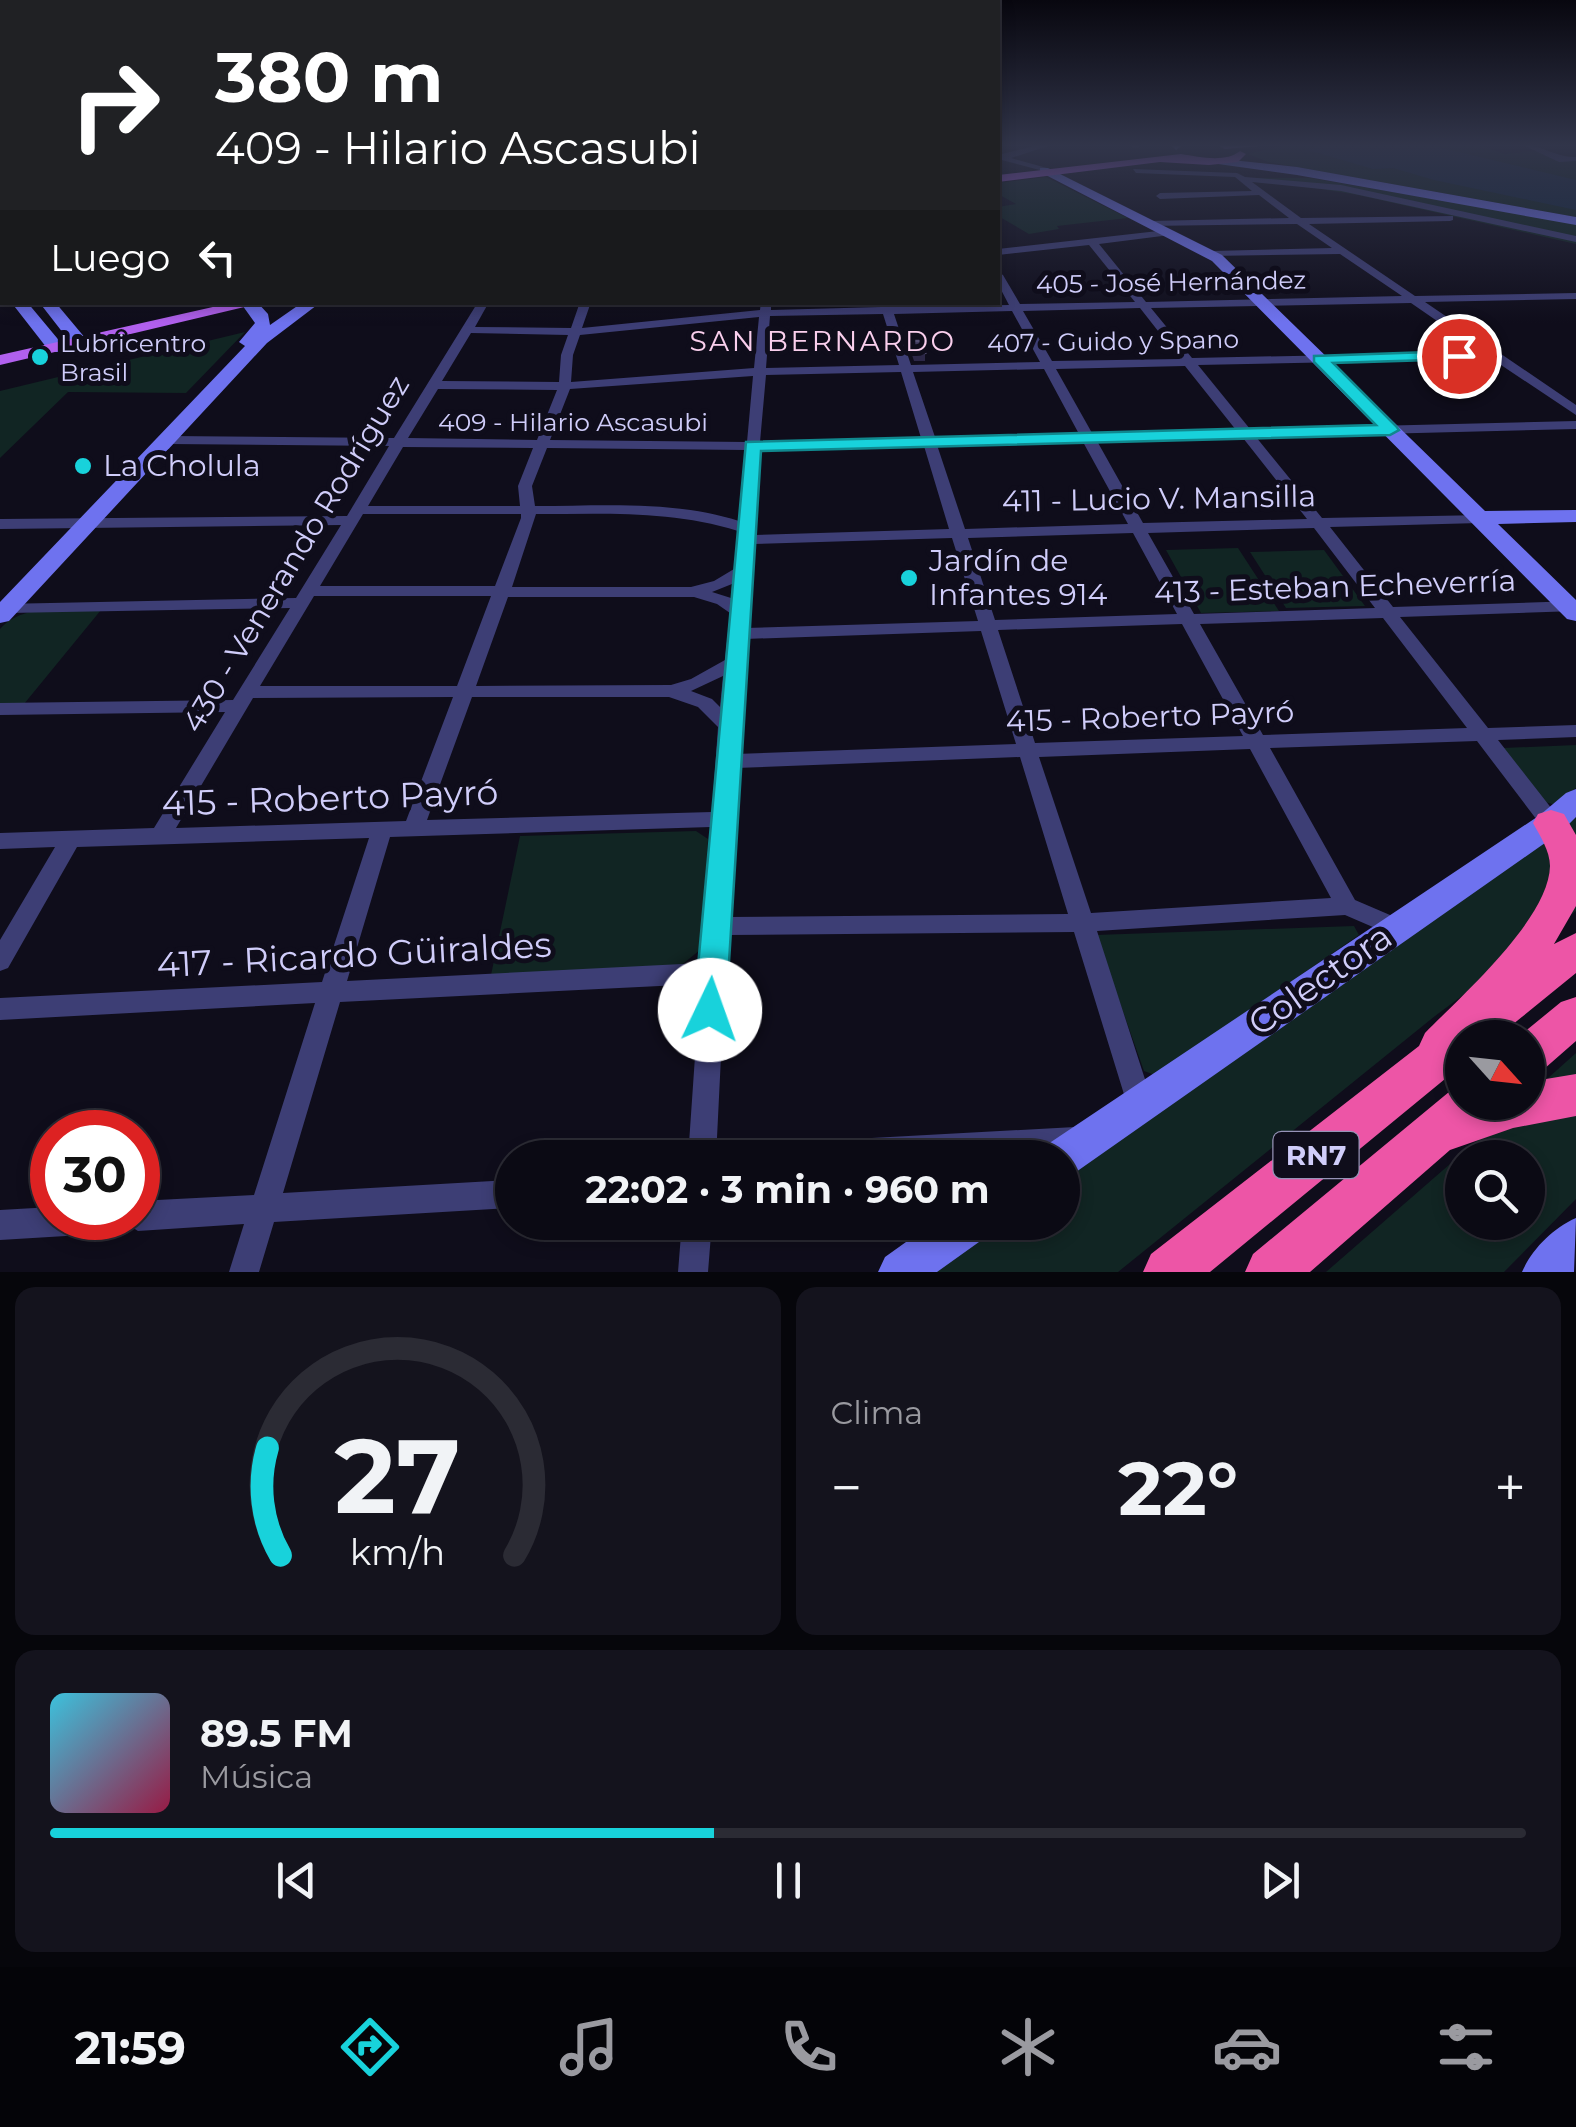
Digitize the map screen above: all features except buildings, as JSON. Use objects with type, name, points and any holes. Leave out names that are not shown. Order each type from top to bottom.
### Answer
[{"type":"highway","points":[[1417,1074],[1492,990],[1561,903],[1569,868],[1564,812]]},
{"type":"highway","name":"RN7","points":[[1486,1020],[1576,950]]},
{"type":"highway","points":[[1545,1041],[1576,1015]]},
{"type":"highway","name":"RN7","points":[[1170,1272],[1445,1052]]},
{"type":"highway","points":[[1415,1149],[1478,1116],[1576,1095]]},
{"type":"highway","name":"RN7","points":[[1271,1272],[1450,1120]]},
{"type":"main road","points":[[1111,204],[1212,254],[1574,609]]},
{"type":"main road","points":[[1486,204],[1576,221]]},
{"type":"main road","points":[[20,305],[54,346]]},
{"type":"main road","points":[[49,305],[78,340]]},
{"type":"main road","points":[[78,526],[169,440],[261,339],[309,305]]},
{"type":"main road","points":[[0,358],[250,306],[290,317]]},
{"type":"main road","points":[[3,607],[263,324],[250,306]]},
{"type":"main road","name":"411 - Lucio V. Mansilla","points":[[1480,518],[1576,516]]},
{"type":"main road","name":"Colectora","points":[[1080,1145],[1564,812]]},
{"type":"main road","points":[[1544,1272],[1576,1239]]},
{"type":"main road","points":[[900,1272],[945,1240]]},
{"type":"street","points":[[1275,204],[1576,412]]},
{"type":"street","points":[[1417,204],[1576,239]]},
{"type":"street","points":[[1180,214],[1190,224]]},
{"type":"street","points":[[1150,224],[1436,219],[1462,214]]},
{"type":"street","points":[[1000,252],[1167,232]]},
{"type":"street","points":[[1092,243],[1483,734],[1564,812]]},
{"type":"street","points":[[1212,254],[1341,251]]},
{"type":"street","points":[[1000,279],[1253,743],[1347,906]]},
{"type":"street","name":"405 - José Hernández","points":[[467,330],[575,332],[766,308],[1015,308],[1576,296]]},
{"type":"street","name":"430 - Venerando Rodríguez","points":[[160,836],[482,305]]},
{"type":"street","points":[[414,827],[504,591],[530,511],[524,486],[565,386],[566,360],[585,305]]},
{"type":"street","points":[[886,306],[1140,1104]]},
{"type":"street","points":[[703,1140],[728,725],[766,308]]},
{"type":"street","name":"407 - Guido y Spano","points":[[434,385],[565,386],[760,372],[1494,355]]},
{"type":"street","name":"409 - Hilario Ascasubi","points":[[169,440],[752,446],[1576,424]]},
{"type":"street","name":"411 - Lucio V. Mansilla","points":[[0,524],[78,526],[355,515],[675,511],[707,516],[743,534],[956,534],[1480,518]]},
{"type":"street","points":[[3,607],[504,591],[695,592],[720,585],[741,572]]},
{"type":"street","points":[[695,592],[738,610]]},
{"type":"street","name":"413 - Esteban Echeverría","points":[[737,634],[1574,609]]},
{"type":"street","points":[[0,709],[464,692],[671,691],[698,683],[733,663]]},
{"type":"street","points":[[671,691],[704,702],[728,725]]},
{"type":"street","name":"415 - Roberto Payró","points":[[726,761],[1576,731]]},
{"type":"street","name":"415 - Roberto Payró","points":[[0,840],[722,819]]},
{"type":"street","points":[[244,1272],[382,829]]},
{"type":"street","points":[[0,961],[70,838]]},
{"type":"street","points":[[715,926],[1080,922],[1347,906],[1396,928]]},
{"type":"street","name":"417 - Ricardo Güiraldes","points":[[0,1009],[712,973]]},
{"type":"street","points":[[160,1214],[495,1195]]},
{"type":"street","points":[[0,1226],[30,1224]]},
{"type":"street","points":[[693,1272],[696,1240]]},
{"type":"green space","points":[[1101,204],[1128,218],[1057,226],[1059,229],[1029,234],[1000,217],[1000,207]]},
{"type":"green space","points":[[1400,204],[1466,204],[1576,223],[1576,244]]},
{"type":"green space","points":[[1505,204],[1576,204],[1576,217]]},
{"type":"green space","points":[[245,332],[186,393],[68,392],[0,458],[0,391]]},
{"type":"green space","points":[[1238,548],[1279,611],[1201,613],[1166,550]]},
{"type":"green space","points":[[1324,550],[1365,606],[1286,608],[1250,552]]},
{"type":"green space","points":[[101,610],[24,704],[0,703],[0,629],[10,620],[34,611]]},
{"type":"green space","points":[[1576,745],[1576,788],[1556,805],[1545,802],[1503,748]]},
{"type":"green space","points":[[1576,802],[1576,911],[1435,1016],[1118,1272],[904,1272],[950,1240],[1080,1240],[1080,1149]]},
{"type":"green space","points":[[696,831],[708,839],[700,950],[679,967],[491,975],[520,836]]},
{"type":"green space","points":[[1354,926],[1359,935],[1155,1075],[1144,1071],[1096,935]]},
{"type":"green space","points":[[1576,1053],[1576,1199],[1545,1230],[1545,1140],[1478,1140],[1500,1120],[1545,1120],[1545,1081]]},
{"type":"green space","points":[[1445,1168],[1445,1240],[1536,1240],[1504,1272],[1326,1272]]},
{"type":"water","points":[[1549,204],[1576,204],[1576,210]]},
{"type":"place","name":"Lubricentro Brasil","points":[[40,357]]},
{"type":"place","name":"La Cholula","points":[[83,466]]},
{"type":"place","name":"Jardín de Infantes 914","points":[[909,578]]},
{"type":"district","name":"SAN BERNARDO","points":[[823,341]]},
{"type":"route","points":[[710,1010],[728,725],[752,446],[1390,430],[1320,359],[1459,356]]}]
